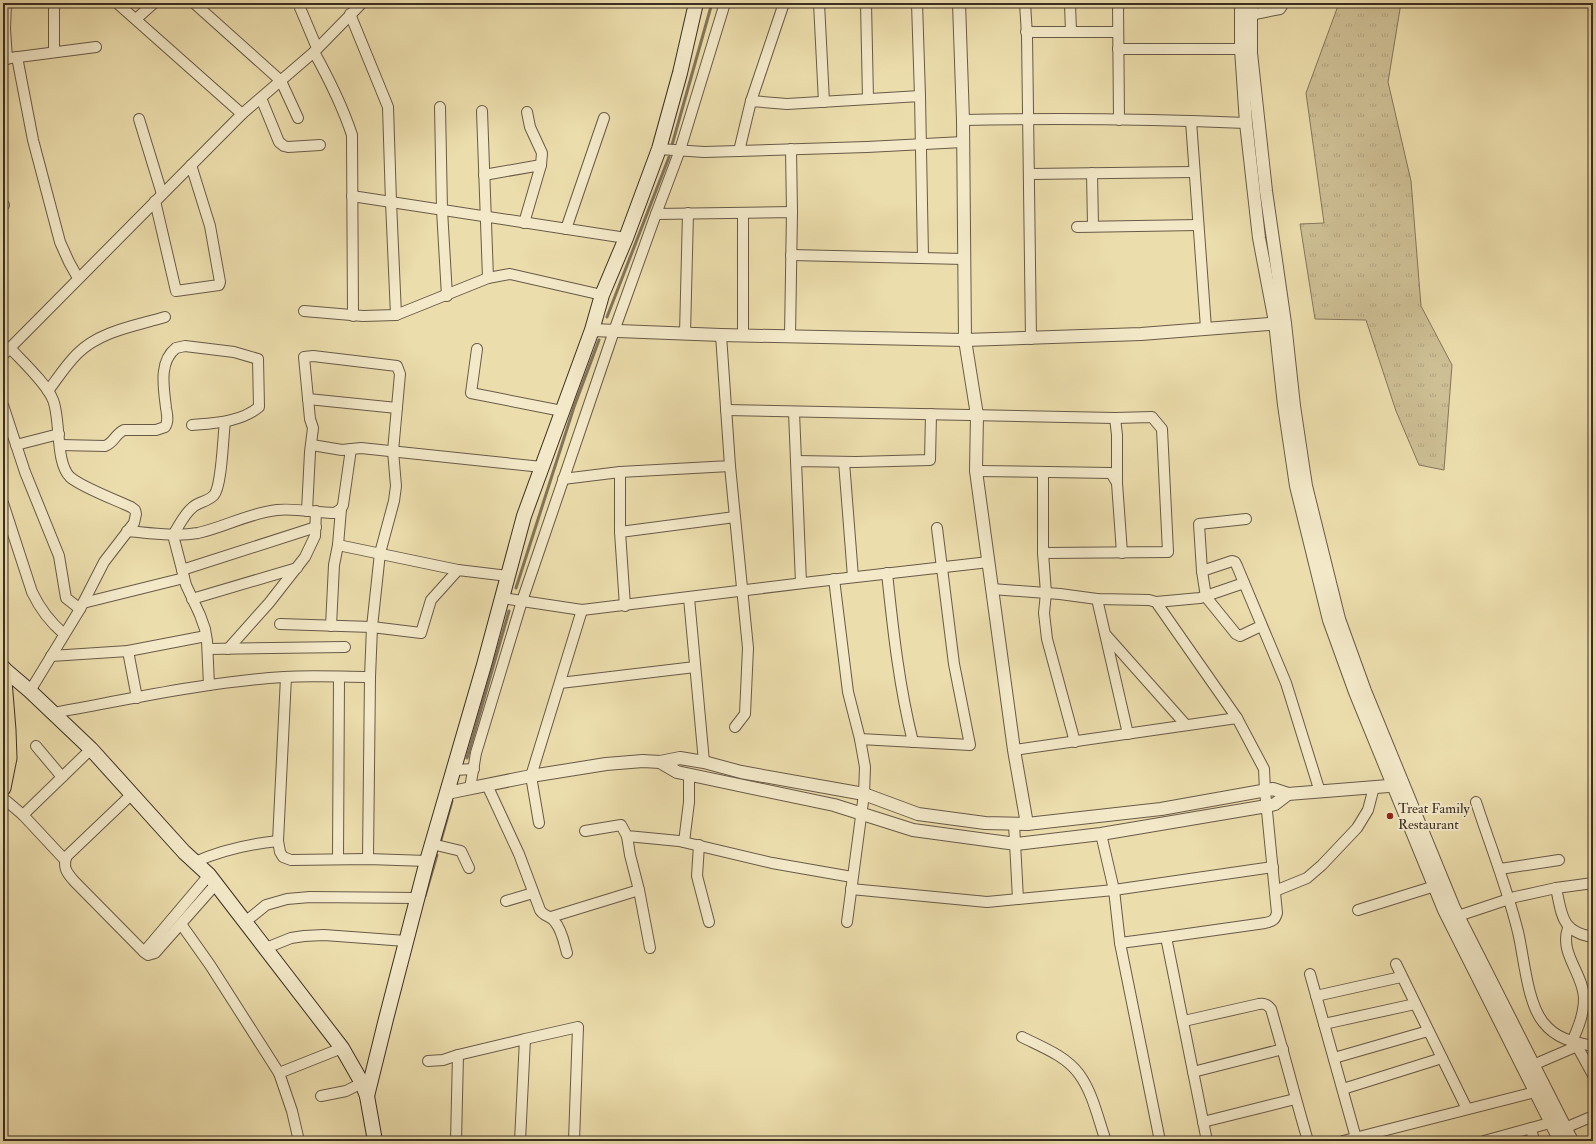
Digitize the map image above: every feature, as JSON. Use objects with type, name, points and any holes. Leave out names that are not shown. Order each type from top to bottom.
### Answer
[{"type":"main road","points":[[367,1096],[427,861],[454,770],[524,516],[592,330],[602,295],[626,238],[659,149],[680,73],[696,3]]},
{"type":"main road","points":[[3,668],[30,691],[91,749],[194,862],[212,879],[342,1048],[362,1082],[367,1096],[374,1141]]},
{"type":"main road","points":[[3,668],[9,758],[3,788]]},
{"type":"street","points":[[6,3],[5,29],[9,58],[33,140],[60,242],[68,262],[78,278]]},
{"type":"street","points":[[54,3],[54,52]]},
{"type":"street","points":[[117,3],[242,114]]},
{"type":"street","points":[[136,19],[154,3]]},
{"type":"street","points":[[194,3],[281,80],[298,118]]},
{"type":"street","points":[[298,3],[352,135],[353,316]]},
{"type":"street","points":[[30,691],[82,606],[104,562],[136,518],[135,510],[131,507],[76,481],[70,476],[64,467],[55,406],[48,391],[6,351],[242,114],[316,50],[362,3]]},
{"type":"street","points":[[470,788],[476,753],[522,601],[614,331],[680,150],[725,3]]},
{"type":"street","points":[[739,151],[751,101],[784,3]]},
{"type":"street","points":[[819,3],[824,102]]},
{"type":"street","points":[[866,3],[868,99]]},
{"type":"street","points":[[917,3],[923,257]]},
{"type":"street","points":[[959,3],[963,120],[966,340],[977,415],[976,471],[1014,750],[1027,824]]},
{"type":"street","points":[[1025,3],[1031,339]]},
{"type":"street","points":[[1070,3],[1070,32]]},
{"type":"street","points":[[1118,3],[1119,120]]},
{"type":"street","points":[[1241,3],[1241,49],[1246,123],[1259,238],[1280,323]]},
{"type":"street","points":[[1284,3],[1280,9],[1251,9],[1251,53],[1280,323],[1284,405],[1296,486],[1309,545],[1329,620],[1355,692],[1458,916],[1533,1065],[1541,1091]]},
{"type":"street","points":[[350,14],[388,107],[396,315]]},
{"type":"street","points":[[1026,32],[1118,32]]},
{"type":"street","points":[[9,58],[96,47]]},
{"type":"street","points":[[1118,49],[1241,49]]},
{"type":"street","points":[[751,101],[787,104],[920,96]]},
{"type":"street","points":[[261,98],[279,142],[284,146],[288,147],[320,144]]},
{"type":"street","points":[[440,107],[442,210],[447,296]]},
{"type":"street","points":[[482,111],[488,278]]},
{"type":"street","points":[[524,223],[541,165],[542,153],[530,127],[527,112]]},
{"type":"street","points":[[566,229],[604,118]]},
{"type":"street","points":[[139,119],[159,198],[176,291],[219,285],[220,282],[210,226],[191,165]]},
{"type":"street","points":[[963,120],[1028,119],[1246,123]]},
{"type":"street","points":[[1191,121],[1206,328]]},
{"type":"street","points":[[659,149],[704,152],[963,142]]},
{"type":"street","points":[[790,336],[792,212],[791,149]]},
{"type":"street","points":[[484,175],[541,165]]},
{"type":"street","points":[[1029,174],[1194,172]]},
{"type":"street","points":[[1092,173],[1093,226]]},
{"type":"street","points":[[352,196],[626,238]]},
{"type":"street","points":[[656,214],[792,212]]},
{"type":"street","points":[[685,334],[688,213]]},
{"type":"street","points":[[743,213],[743,336]]},
{"type":"street","points":[[1077,227],[1198,225]]},
{"type":"street","points":[[791,255],[964,259]]},
{"type":"street","points":[[304,310],[353,316],[396,315],[447,296],[488,278],[510,274],[602,295]]},
{"type":"street","points":[[48,391],[76,355],[97,339],[165,317]]},
{"type":"street","points":[[592,330],[743,336],[966,340],[1031,339],[1141,334],[1280,323]]},
{"type":"street","points":[[721,335],[730,466],[748,648],[745,714],[735,727]]},
{"type":"street","points":[[60,445],[104,446],[110,444],[120,432],[124,430],[156,430],[165,427],[167,419],[163,380],[168,358],[176,348],[186,346],[234,352],[258,359],[259,407],[244,416],[225,422],[192,425]]},
{"type":"street","points":[[477,349],[471,393],[562,410]]},
{"type":"street","points":[[228,649],[269,603],[297,568],[312,544],[316,527],[311,511],[310,452],[313,428],[310,419],[304,357],[314,356],[397,366],[400,374],[393,451],[396,486],[394,501],[380,553],[372,627],[368,859]]},
{"type":"street","points":[[308,399],[397,408]]},
{"type":"street","points":[[3,405],[25,472],[59,556],[66,598],[82,606],[183,574],[316,527]]},
{"type":"street","points":[[726,410],[1115,418],[1152,417],[1162,429],[1168,552],[1043,553]]},
{"type":"street","points":[[794,412],[801,583]]},
{"type":"street","points":[[796,460],[844,462],[930,460],[931,414]]},
{"type":"street","points":[[1115,418],[1116,483],[1122,553]]},
{"type":"street","points":[[209,685],[208,649],[206,636],[200,615],[192,599],[183,574],[173,535],[187,513],[193,507],[214,496],[219,481],[225,422]]},
{"type":"street","points":[[16,445],[59,434]]},
{"type":"street","points":[[312,445],[342,450],[361,448],[542,467]]},
{"type":"street","points":[[331,626],[334,565],[351,449]]},
{"type":"street","points":[[844,462],[853,577]]},
{"type":"street","points":[[563,479],[620,472],[730,466]]},
{"type":"street","points":[[976,471],[1111,473],[1116,483]]},
{"type":"street","points":[[620,472],[620,532],[625,606]]},
{"type":"street","points":[[1043,472],[1043,553],[1046,593],[1044,613],[1047,639],[1076,742]]},
{"type":"street","points":[[3,503],[32,592],[51,623],[64,634]]},
{"type":"street","points":[[127,531],[173,535],[188,534],[207,531],[252,515],[268,512],[293,510],[335,513],[341,509]]},
{"type":"street","points":[[620,532],[735,517]]},
{"type":"street","points":[[1246,519],[1199,524],[1202,571],[1206,596],[1236,634],[1240,636],[1261,626]]},
{"type":"street","points":[[860,739],[970,745],[954,664],[937,528]]},
{"type":"street","points":[[338,545],[458,570],[508,576]]},
{"type":"street","points":[[1202,571],[1232,561],[1235,562],[1286,683],[1320,792]]},
{"type":"street","points":[[502,598],[582,610],[988,562]]},
{"type":"street","points":[[192,599],[297,568]]},
{"type":"street","points":[[280,624],[372,627],[421,633],[431,600],[458,570]]},
{"type":"street","points":[[887,573],[894,649],[903,701],[913,742]]},
{"type":"street","points":[[834,579],[848,692],[860,739],[865,767],[862,813],[847,922]]},
{"type":"street","points":[[992,589],[1097,599],[1149,600],[1156,602],[1200,598],[1244,583]]},
{"type":"street","points":[[689,598],[704,762]]},
{"type":"street","points":[[1097,599],[1128,734]]},
{"type":"street","points":[[1120,942],[1166,937],[1272,921],[1276,919],[1277,913],[1264,769],[1237,718],[1156,602]]},
{"type":"street","points":[[539,823],[531,776],[582,610]]},
{"type":"street","points":[[1104,634],[1186,725]]},
{"type":"street","points":[[51,656],[128,651],[206,636]]},
{"type":"street","points":[[208,649],[345,647]]},
{"type":"street","points":[[128,651],[137,698]]},
{"type":"street","points":[[560,683],[695,667]]},
{"type":"street","points":[[53,713],[209,685],[286,677],[370,677]]},
{"type":"street","points":[[286,677],[278,841],[280,852],[283,857],[286,859],[427,861]]},
{"type":"street","points":[[338,859],[339,677]]},
{"type":"street","points":[[1014,750],[1237,718]]},
{"type":"street","points":[[36,746],[62,777]]},
{"type":"street","points":[[23,815],[91,749]]},
{"type":"street","points":[[447,793],[531,776],[606,764],[643,761],[660,762],[680,758],[704,762],[742,772],[864,794],[918,814],[985,823],[1027,824],[1161,809],[1273,789],[1288,794],[1399,785]]},
{"type":"street","points":[[660,762],[677,772],[834,805],[913,830],[1016,844],[1101,834],[1267,806],[1275,804],[1288,794]]},
{"type":"street","points":[[454,770],[474,769]]},
{"type":"street","points":[[684,842],[689,802],[689,775]]},
{"type":"street","points":[[487,785],[519,854],[542,913],[551,917],[556,923],[567,953]]},
{"type":"street","points":[[1399,785],[1444,910],[1559,1124],[1572,1141]]},
{"type":"street","points":[[1275,891],[1307,878],[1322,865],[1357,828],[1368,810],[1374,787]]},
{"type":"street","points":[[132,794],[67,856],[65,868],[67,872],[148,955],[155,954],[181,924],[212,879]]},
{"type":"street","points":[[3,798],[23,815],[66,860]]},
{"type":"street","points":[[1476,802],[1500,869],[1518,931],[1533,1004],[1542,1021],[1550,1030],[1561,1038],[1577,1044],[1593,1046]]},
{"type":"street","points":[[1014,824],[1018,899]]},
{"type":"street","points":[[585,831],[621,825],[627,836],[650,948]]},
{"type":"street","points":[[1101,834],[1114,890],[1120,942],[1160,1141]]},
{"type":"street","points":[[627,836],[684,842],[772,863],[852,877]]},
{"type":"street","points":[[194,862],[215,853],[242,846],[278,841]]},
{"type":"street","points":[[432,844],[462,851],[469,868]]},
{"type":"street","points":[[699,845],[697,876],[709,922]]},
{"type":"street","points":[[1500,869],[1559,860]]},
{"type":"street","points":[[851,889],[987,902],[1114,890],[1273,867]]},
{"type":"street","points":[[144,952],[212,879]]},
{"type":"street","points":[[1458,916],[1508,899],[1556,888],[1593,883]]},
{"type":"street","points":[[1358,910],[1435,886]]},
{"type":"street","points":[[1556,888],[1564,921],[1568,928],[1566,940],[1567,951],[1582,987],[1584,997],[1577,1044],[1593,1075]]},
{"type":"street","points":[[551,917],[639,890]]},
{"type":"street","points":[[506,900],[533,893]]},
{"type":"street","points":[[245,922],[266,904],[287,899],[310,897],[418,898]]},
{"type":"street","points":[[181,924],[210,965],[279,1073],[292,1110],[299,1141]]},
{"type":"street","points":[[1568,928],[1593,937]]},
{"type":"street","points":[[266,948],[291,938],[304,936],[406,941]]},
{"type":"street","points":[[1166,937],[1184,1022],[1206,1141]]},
{"type":"street","points":[[1396,964],[1401,977],[1468,1109]]},
{"type":"street","points":[[1310,974],[1356,1138]]},
{"type":"street","points":[[1316,996],[1401,977]]},
{"type":"street","points":[[1184,1022],[1259,1004],[1265,1004],[1271,1008],[1308,1141]]},
{"type":"street","points":[[1324,1024],[1415,1004]]},
{"type":"street","points":[[428,1061],[443,1060],[458,1055],[578,1027],[574,1141]]},
{"type":"street","points":[[1334,1058],[1428,1031]]},
{"type":"street","points":[[1022,1037],[1045,1048],[1066,1061],[1079,1074],[1089,1091],[1106,1141]]},
{"type":"street","points":[[520,1141],[525,1039]]},
{"type":"street","points":[[1533,1065],[1577,1044]]},
{"type":"street","points":[[279,1073],[342,1048]]},
{"type":"street","points":[[1193,1072],[1283,1048]]},
{"type":"street","points":[[456,1141],[458,1055]]},
{"type":"street","points":[[1343,1089],[1442,1058]]},
{"type":"street","points":[[320,1096],[346,1091],[362,1082]]},
{"type":"street","points":[[1344,1141],[1541,1091]]},
{"type":"street","points":[[1203,1122],[1295,1098]]},
{"type":"street","points":[[1484,1141],[1531,1128],[1559,1124],[1593,1116]]},
{"type":"street","points":[[1559,1124],[1560,1141]]},
{"type":"street","points":[[1531,1128],[1534,1141]]},
{"type":"green space","points":[[1339,3],[1401,3],[1388,82],[1411,181],[1421,306],[1452,365],[1444,470],[1419,465],[1396,411],[1366,320],[1315,319],[1300,224],[1324,223],[1306,93]]},
{"type":"waterway","points":[[672,145],[712,3]]},
{"type":"waterway","points":[[607,317],[669,157]]},
{"type":"waterway","points":[[516,588],[574,407],[599,340]]},
{"type":"waterway","points":[[467,758],[509,611]]},
{"type":"waterway","points":[[441,840],[452,801]]},
{"type":"waterway","points":[[425,896],[437,855]]},
{"type":"place","name":"Treat Family Restaurant","points":[[1390,816]]}]
